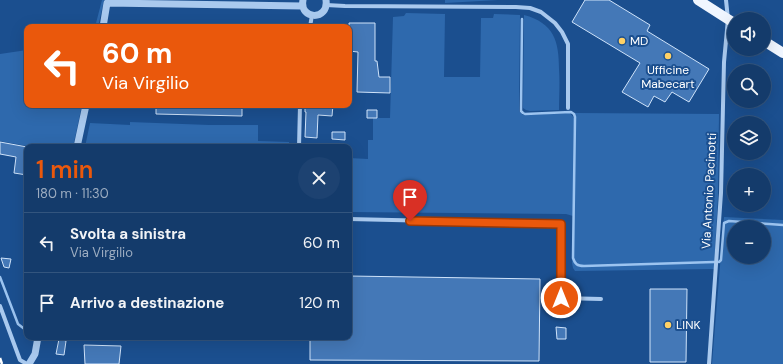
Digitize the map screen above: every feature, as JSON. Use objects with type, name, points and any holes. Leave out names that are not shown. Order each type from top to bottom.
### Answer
[{"type":"main road","points":[[698,0],[727,18]]},
{"type":"main road","points":[[771,45],[783,53]]},
{"type":"street","name":"Via Antonio Pacinotti","points":[[726,0],[729,12]]},
{"type":"street","points":[[103,24],[108,2],[303,3],[305,11],[312,15],[321,14],[325,9],[326,2],[345,6],[530,8],[541,12],[556,23],[568,44],[568,108]]},
{"type":"street","points":[[310,24],[312,15]]},
{"type":"street","name":"Via Antonio Pacinotti","points":[[709,364],[721,193],[724,62],[727,44]]},
{"type":"street","points":[[78,144],[85,108]]},
{"type":"street","points":[[300,108],[300,144]]},
{"type":"street","points":[[352,219],[561,224],[561,298],[601,298]]},
{"type":"street","points":[[0,306],[20,360],[28,364],[35,354],[37,340]]},
{"type":"shaded area","points":[[102,0],[104,0],[99,24],[96,24]]},
{"type":"shaded area","points":[[445,0],[498,0],[445,3]]},
{"type":"shaded area","points":[[406,13],[445,14],[444,77],[480,77],[481,18],[493,18],[494,14],[520,15],[519,111],[523,115],[570,113],[574,118],[573,183],[575,113],[719,114],[718,197],[714,269],[575,271],[572,263],[573,216],[566,214],[352,212],[352,158],[368,159],[368,140],[373,140],[373,118],[390,118],[393,17],[404,16]]},
{"type":"shaded area","points":[[524,15],[534,18],[548,28],[553,34],[556,42],[559,59],[559,110],[530,111],[523,108]]},
{"type":"shaded area","points":[[24,50],[24,108],[81,108],[74,144],[24,144],[24,146],[0,141],[0,54]]},
{"type":"shaded area","points":[[130,122],[258,125],[258,141],[289,142],[289,144],[86,144],[90,123],[130,125]]},
{"type":"shaded area","points":[[724,217],[783,220],[783,364],[712,364]]},
{"type":"building","points":[[585,0],[609,0],[650,25],[647,31],[709,69],[689,102],[672,92],[665,102],[654,96],[648,107],[622,92],[640,63],[572,22]]},
{"type":"building","points":[[375,23],[375,61],[377,61],[379,77],[390,77],[390,93],[357,92],[358,52],[352,51],[352,24],[349,24]]},
{"type":"building","points":[[156,108],[242,108],[242,116],[156,114]]},
{"type":"building","points":[[305,108],[333,108],[332,116],[318,115],[317,138],[305,137]]},
{"type":"building","points":[[367,110],[377,110],[377,118],[367,118]]},
{"type":"building","points":[[332,132],[345,132],[345,140],[332,139]]},
{"type":"building","points":[[0,142],[24,146],[24,175],[14,173],[16,157],[0,154]]},
{"type":"building","points":[[1,258],[11,259],[9,268],[4,267]]},
{"type":"building","points":[[352,276],[540,279],[539,361],[310,360],[310,340],[352,340]]},
{"type":"building","name":"LINK","points":[[650,289],[687,289],[686,362],[650,362]]},
{"type":"building","points":[[556,327],[566,328],[566,339],[557,339]]},
{"type":"building","points":[[59,340],[66,341],[64,355],[56,354]]},
{"type":"building","points":[[84,345],[121,346],[119,364],[85,364]]},
{"type":"waterway","points":[[522,19],[521,111],[525,114],[571,112],[575,117],[573,258],[576,263],[584,266],[714,262]]},
{"type":"waterway","points":[[719,262],[721,260],[724,223],[729,221],[783,225]]},
{"type":"waterway","points":[[0,277],[18,324],[24,329]]},
{"type":"railway","points":[[0,358],[2,364]]},
{"type":"place","name":"MD","points":[[622,41]]},
{"type":"place","name":"Ufficine Mabecart","points":[[668,56]]},
{"type":"place","name":"LINK","points":[[668,325]]},
{"type":"route","points":[[410,221],[561,224],[561,298]]}]
